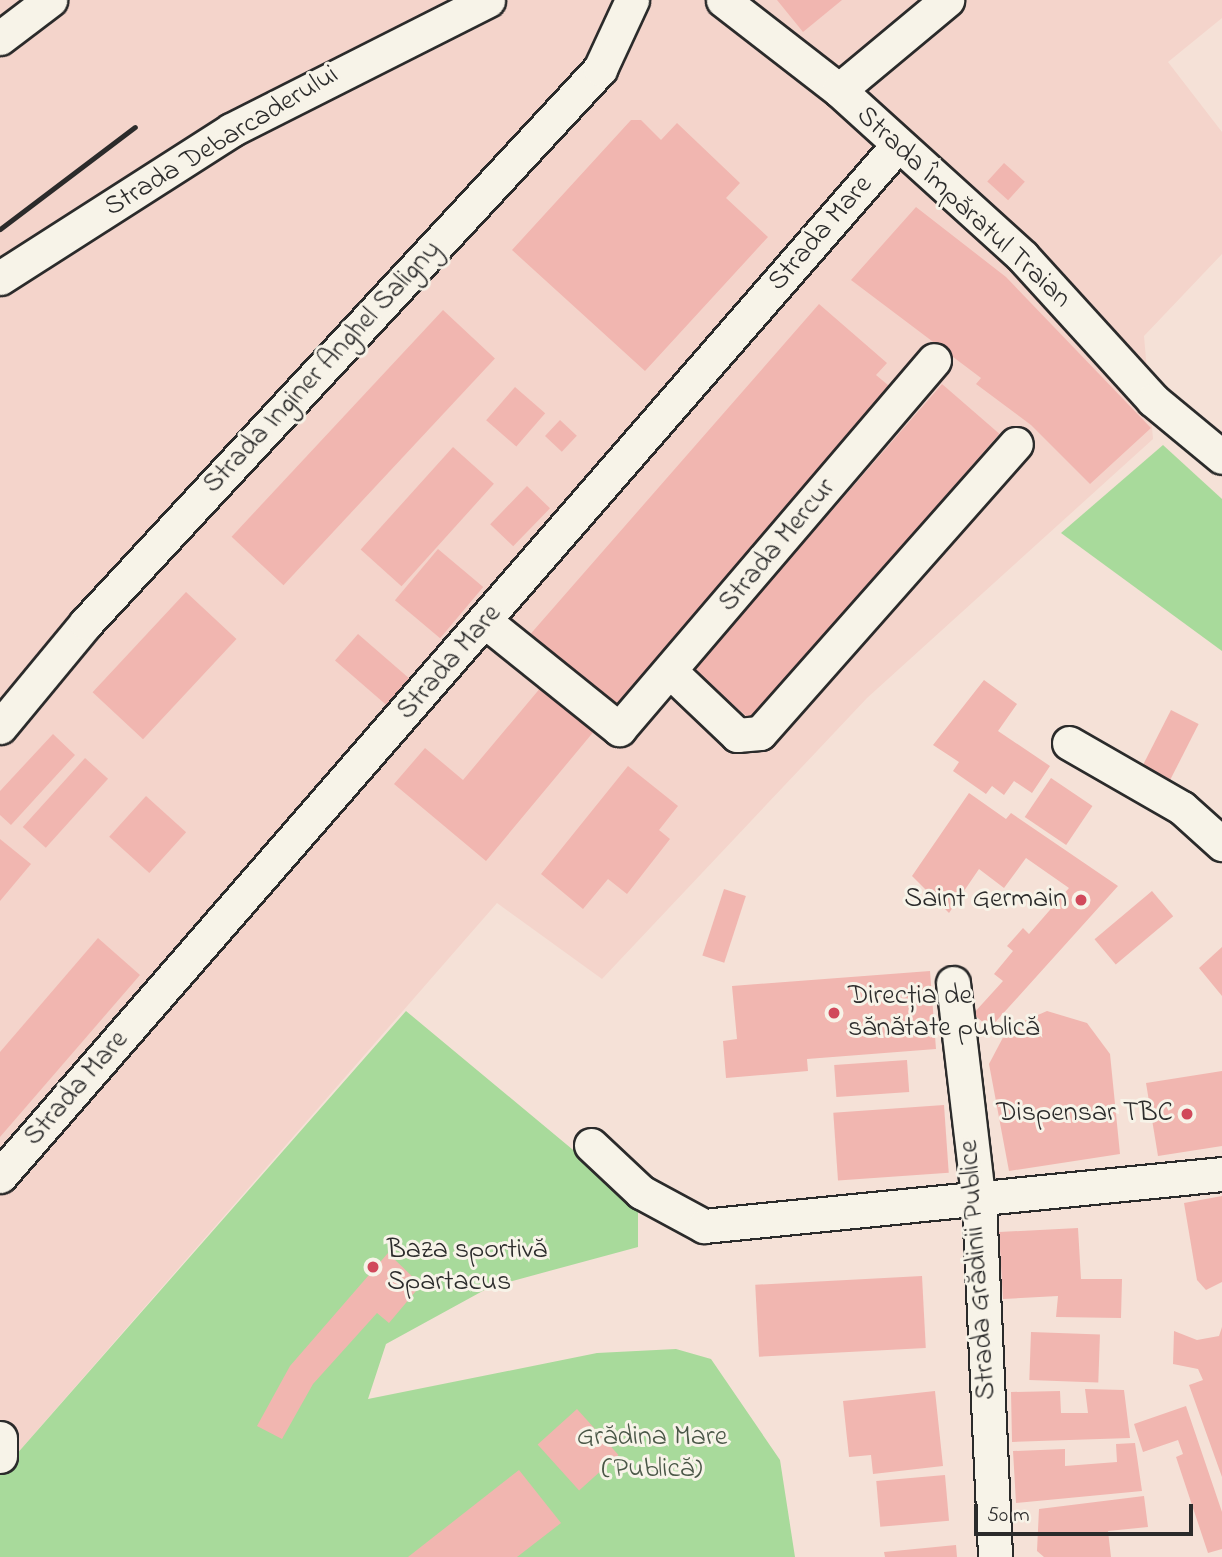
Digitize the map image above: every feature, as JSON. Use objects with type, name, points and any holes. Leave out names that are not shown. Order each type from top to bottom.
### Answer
[{"type":"street","points":[[0,38],[50,0]]},
{"type":"street","name":"Strada Debarcaderului","points":[[0,278],[231,130],[488,0]]},
{"type":"street","name":"Strada Inginer Anghel Saligny","points":[[0,727],[86,623],[600,69],[632,0]]},
{"type":"street","name":"Strada Împăratul Traian","points":[[723,0],[839,90],[897,146],[1024,257],[1153,400],[1222,457]]},
{"type":"street","points":[[839,90],[947,0]]},
{"type":"street","name":"Strada Mare","points":[[0,1176],[486,622],[897,146]]},
{"type":"street","name":"Strada Mercur","points":[[486,622],[619,729],[671,673],[934,360]]},
{"type":"street","points":[[671,673],[737,735],[760,733],[1016,444]]},
{"type":"street","points":[[1069,743],[1182,808],[1222,844]]},
{"type":"street","name":"Strada Grădinii Publice","points":[[953,983],[979,1203],[995,1557]]},
{"type":"street","points":[[592,1144],[641,1192],[704,1226],[979,1203],[1222,1174]]},
{"type":"shaded area","points":[[0,0],[1222,0],[1222,18],[1168,62],[1222,132],[1222,254],[1144,336],[1153,439],[867,698],[602,979],[497,903],[0,1473]]},
{"type":"green space","points":[[1163,445],[1222,499],[1222,651],[1061,533]]},
{"type":"green space","name":"Baza sportivă Spartacus","points":[[406,1011],[638,1204],[638,1247],[490,1287],[386,1344],[368,1399],[597,1353],[676,1349],[711,1359],[780,1460],[795,1557],[0,1557],[0,1473]]},
{"type":"building","points":[[777,0],[842,0],[803,32]]},
{"type":"building","points":[[631,120],[641,120],[661,140],[677,123],[740,183],[726,198],[768,237],[645,371],[512,250]]},
{"type":"building","points":[[1004,163],[1025,182],[1008,200],[987,182]]},
{"type":"building","points":[[916,207],[1006,277],[1151,428],[1090,484],[1031,425],[976,384],[981,378],[851,280]]},
{"type":"building","points":[[819,304],[887,363],[876,375],[894,390],[606,719],[527,638]]},
{"type":"building","points":[[443,310],[495,358],[284,585],[232,537]]},
{"type":"building","points":[[942,384],[999,434],[751,720],[693,670]]},
{"type":"building","points":[[515,387],[545,413],[516,446],[486,420]]},
{"type":"building","points":[[560,420],[577,436],[562,452],[545,436]]},
{"type":"building","points":[[453,447],[494,484],[402,586],[361,550]]},
{"type":"building","points":[[527,486],[550,508],[513,546],[490,524]]},
{"type":"building","points":[[438,549],[483,587],[440,638],[395,600]]},
{"type":"building","points":[[186,592],[236,639],[143,739],[93,692]]},
{"type":"building","points":[[358,634],[409,679],[386,705],[335,660]]},
{"type":"building","points":[[547,680],[600,724],[486,861],[394,784],[425,748],[463,780]]},
{"type":"building","points":[[984,680],[1017,704],[998,731],[1050,766],[1032,793],[1014,781],[1004,795],[992,786],[986,794],[953,771],[959,762],[933,745]]},
{"type":"building","points":[[1171,710],[1199,724],[1170,779],[1143,765]]},
{"type":"building","points":[[53,734],[75,755],[11,825],[0,815],[0,791]]},
{"type":"building","points":[[85,758],[108,779],[46,848],[23,827]]},
{"type":"building","points":[[628,766],[678,806],[659,830],[670,839],[627,894],[608,879],[583,909],[541,874]]},
{"type":"building","points":[[1051,778],[1092,806],[1066,845],[1025,817]]},
{"type":"building","name":"Saint Germain","points":[[969,793],[1006,819],[1011,813],[1118,886],[990,1028],[973,1014],[1003,981],[994,974],[1013,951],[1007,946],[1023,928],[1029,934],[1069,888],[1026,858],[1004,888],[979,869],[949,913],[912,876]]},
{"type":"building","points":[[146,796],[186,832],[149,873],[109,837]]},
{"type":"building","points":[[0,839],[31,864],[0,901]]},
{"type":"building","points":[[724,889],[746,896],[724,963],[702,956]]},
{"type":"building","points":[[1152,891],[1173,916],[1116,964],[1095,939]]},
{"type":"building","points":[[98,938],[140,975],[0,1137],[0,1052]]},
{"type":"building","points":[[1222,947],[1222,996],[1199,968]]},
{"type":"building","name":"Direcția de sănătate publică","points":[[930,971],[936,1049],[807,1059],[808,1071],[726,1078],[723,1041],[737,1039],[732,986]]},
{"type":"building","points":[[1047,1011],[1087,1023],[1110,1054],[1120,1154],[1009,1171],[989,1064],[1008,1028]]},
{"type":"building","points":[[907,1060],[909,1092],[836,1097],[834,1065]]},
{"type":"building","name":"Dispensar TBC","points":[[1222,1071],[1222,1146],[1158,1156],[1146,1083]]},
{"type":"building","points":[[944,1105],[949,1173],[838,1181],[833,1113]]},
{"type":"building","points":[[1222,1196],[1222,1282],[1206,1290],[1197,1280],[1184,1203]]},
{"type":"building","points":[[1078,1228],[1081,1279],[1122,1279],[1121,1318],[1056,1317],[1058,1296],[1003,1299],[999,1232]]},
{"type":"building","points":[[388,1253],[421,1285],[389,1323],[377,1313],[313,1384],[282,1439],[257,1426],[290,1366]]},
{"type":"building","points":[[922,1276],[926,1348],[759,1357],[755,1285]]},
{"type":"building","points":[[1222,1327],[1222,1477],[1189,1385],[1203,1380],[1198,1369],[1173,1364],[1174,1331],[1197,1340],[1219,1336]]},
{"type":"building","points":[[1031,1332],[1100,1334],[1098,1382],[1029,1380]]},
{"type":"building","points":[[1085,1389],[1124,1390],[1130,1438],[1012,1442],[1011,1392],[1060,1391],[1061,1413],[1088,1413]]},
{"type":"building","points":[[935,1391],[943,1466],[873,1474],[871,1455],[849,1457],[843,1401]]},
{"type":"building","points":[[1186,1406],[1222,1512],[1222,1549],[1208,1553],[1176,1457],[1183,1454],[1178,1440],[1143,1452],[1134,1424]]},
{"type":"building","points":[[577,1409],[618,1455],[579,1491],[538,1444]]},
{"type":"building","points":[[1135,1443],[1142,1491],[1016,1503],[1013,1451],[1065,1449],[1065,1466],[1117,1462],[1116,1444]]},
{"type":"building","points":[[519,1470],[561,1523],[517,1557],[408,1557]]},
{"type":"building","points":[[945,1475],[949,1521],[880,1527],[876,1481]]},
{"type":"building","points":[[1144,1496],[1148,1527],[1108,1531],[1111,1557],[1044,1557],[1037,1551],[1039,1509]]},
{"type":"building","points":[[956,1545],[957,1557],[885,1557],[884,1552]]},
{"type":"railway","points":[[0,229],[135,127]]},
{"type":"place","name":"Saint Germain","points":[[1081,900]]},
{"type":"place","name":"Direcția de sănătate publică","points":[[834,1013]]},
{"type":"place","name":"Dispensar TBC","points":[[1187,1114]]},
{"type":"place","name":"Baza sportivă Spartacus","points":[[373,1267]]},
{"type":"park label","name":"Grădina Mare (Publică)","points":[[652,1454]]}]
